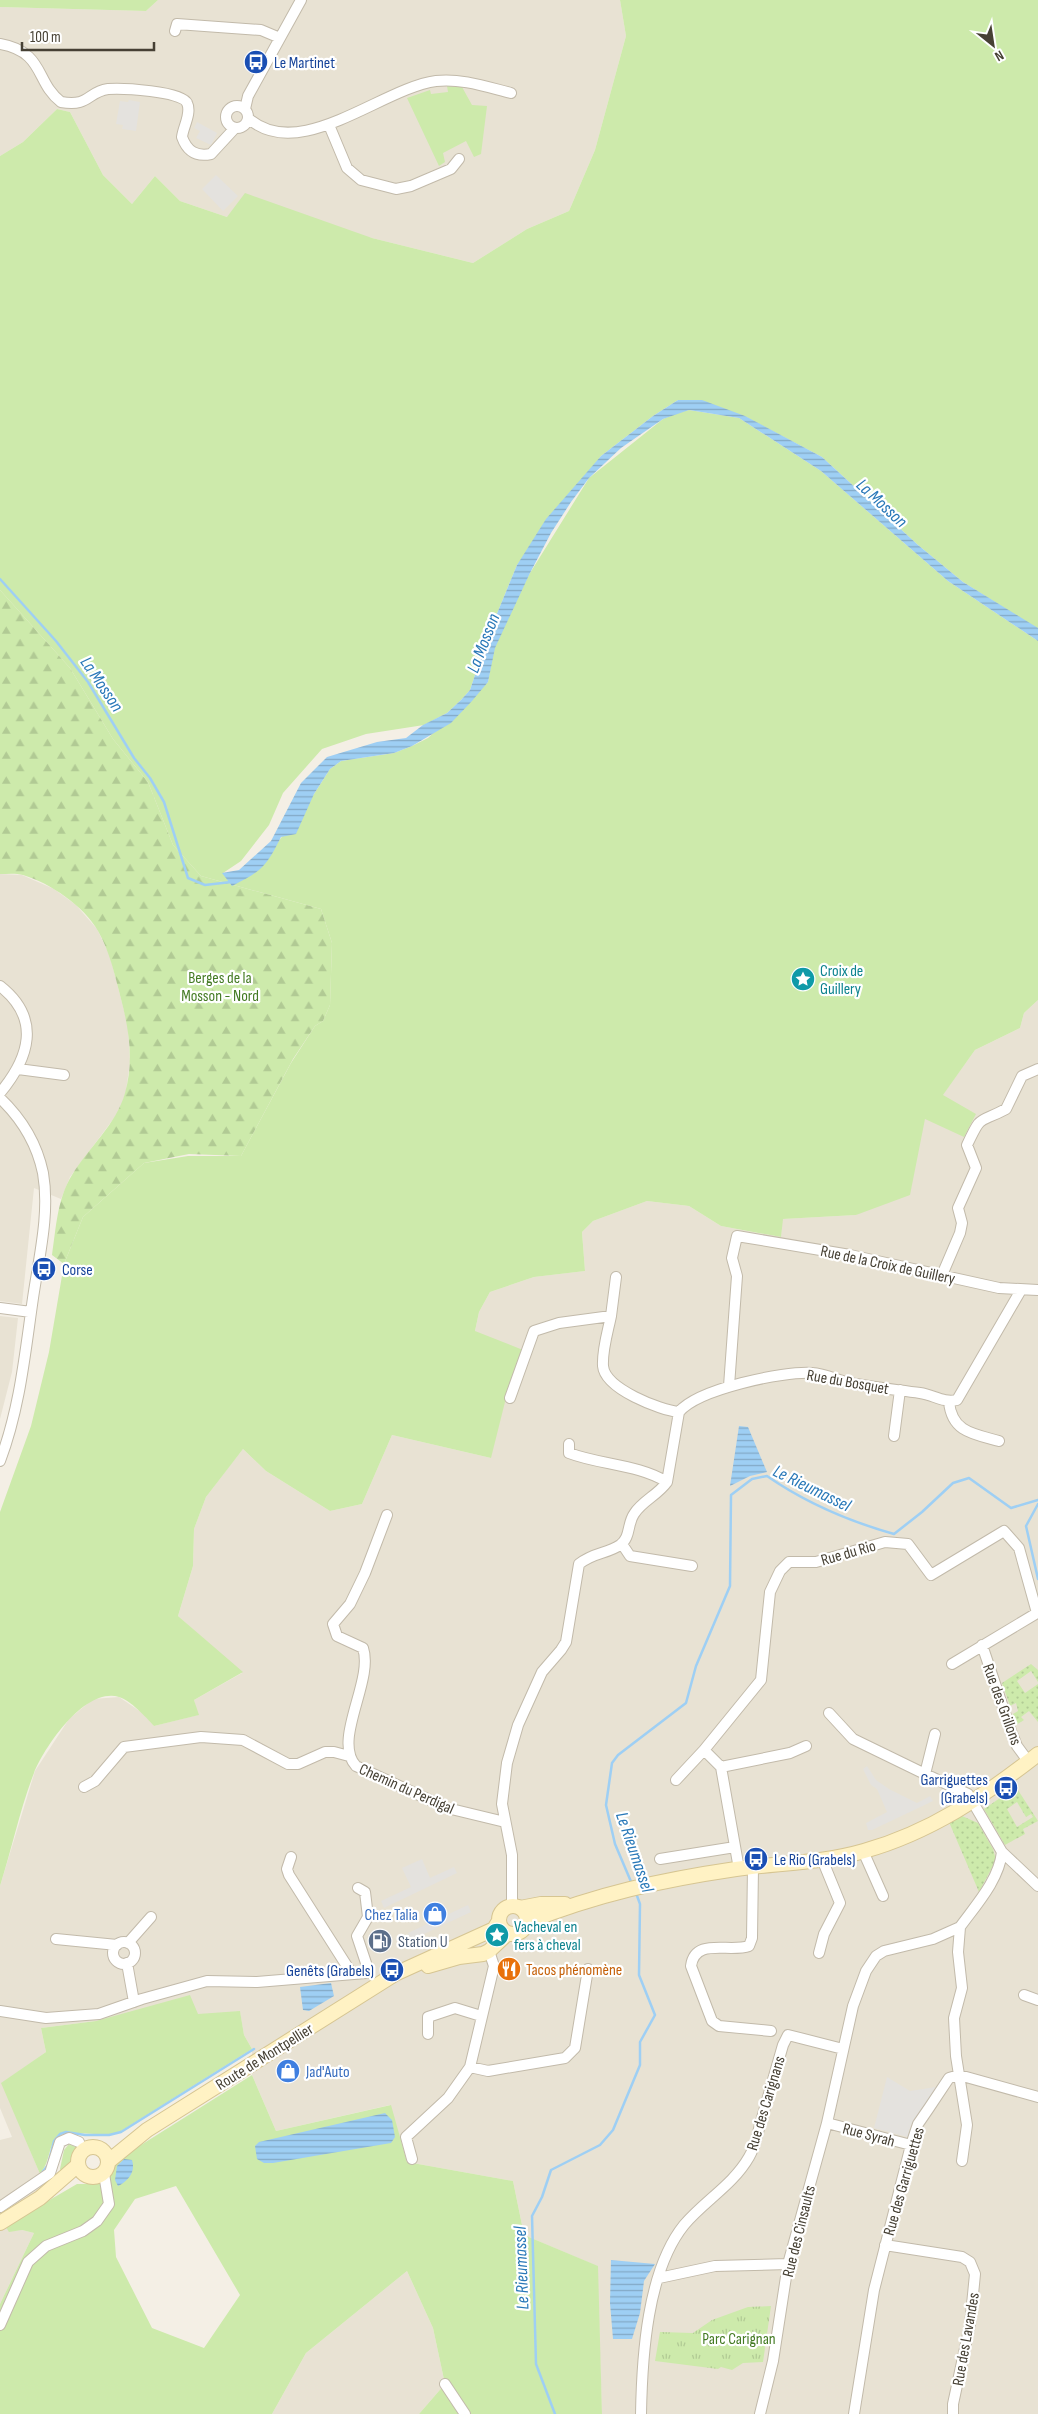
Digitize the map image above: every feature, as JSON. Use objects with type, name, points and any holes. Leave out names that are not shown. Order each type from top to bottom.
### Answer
[{"type":"street","points":[[0,44],[11,46],[34,60],[50,91],[61,102],[82,103],[102,91],[110,89],[176,95],[185,99],[188,104],[182,137],[190,150],[199,155],[211,154],[230,129],[247,116],[248,96],[301,0]]},
{"type":"street","points":[[175,31],[177,24],[260,30],[280,38]]},
{"type":"street","points":[[230,129],[225,118],[232,106],[276,132],[329,125],[394,96],[435,82],[472,84],[511,93]]},
{"type":"street","points":[[329,125],[347,168],[361,180],[396,188],[411,186],[450,169],[459,159]]},
{"type":"street","points":[[0,986],[16,1003],[26,1024],[26,1049],[18,1069],[0,1093]]},
{"type":"street","points":[[18,1069],[64,1075]]},
{"type":"street","points":[[942,1275],[960,1234],[962,1224],[958,1208],[976,1168],[967,1145],[977,1124],[984,1118],[1006,1109],[1022,1076],[1038,1069]]},
{"type":"street","points":[[0,1098],[14,1112],[30,1138],[48,1180],[21,1385],[0,1462]]},
{"type":"street","name":"Rue de la Croix de Guillery","points":[[729,1386],[737,1276],[732,1258],[737,1236],[850,1255],[999,1288],[1022,1290],[1037,1288]]},
{"type":"street","points":[[516,1907],[512,1855],[502,1804],[507,1763],[512,1743],[542,1672],[566,1642],[579,1564],[590,1556],[613,1549],[622,1544],[628,1538],[632,1517],[637,1509],[661,1491],[667,1482],[680,1412],[649,1404],[609,1379],[603,1367],[616,1277]]},
{"type":"street","points":[[999,1441],[966,1432],[952,1419],[949,1402],[957,1400],[973,1376],[1022,1290]]},
{"type":"street","points":[[0,1308],[32,1312]]},
{"type":"street","points":[[510,1398],[534,1331],[560,1323],[611,1316]]},
{"type":"street","name":"Rue du Bosquet","points":[[680,1412],[685,1405],[729,1386],[802,1373],[815,1373],[856,1384],[930,1394],[949,1402]]},
{"type":"street","points":[[894,1436],[900,1390]]},
{"type":"street","points":[[569,1444],[569,1453],[650,1473],[667,1482]]},
{"type":"street","name":"Chemin du Perdigal","points":[[387,1515],[365,1573],[350,1604],[332,1624],[337,1636],[363,1648],[365,1653],[365,1673],[352,1721],[349,1756],[356,1766],[446,1808],[505,1822]]},
{"type":"street","name":"Rue du Rio","points":[[676,1780],[704,1750],[761,1680],[770,1592],[780,1571],[789,1562],[816,1562],[885,1542],[908,1544],[931,1575],[1004,1531],[1019,1548],[1037,1613]]},
{"type":"street","points":[[622,1544],[630,1556],[692,1566]]},
{"type":"street","name":"Rue des Grillons","points":[[952,1664],[1037,1613]]},
{"type":"street","name":"Rue des Grillons","points":[[982,1645],[1017,1746],[1033,1758]]},
{"type":"street","points":[[829,1713],[853,1739],[965,1792],[973,1802],[1002,1852],[1038,1886]]},
{"type":"street","points":[[925,1774],[935,1734]]},
{"type":"street","points":[[84,1787],[94,1782],[124,1747],[201,1737],[243,1740],[288,1764],[298,1764],[325,1752],[349,1756]]},
{"type":"street","points":[[721,1767],[790,1753],[806,1746]]},
{"type":"street","points":[[704,1750],[721,1767],[735,1847],[746,1868],[752,1938],[749,1946],[740,1949],[707,1948],[698,1950],[692,1957],[692,1966],[712,2021],[719,2026],[771,2031]]},
{"type":"street","points":[[573,1904],[541,1904],[516,1907],[501,1913],[499,1921],[502,1929],[508,1933],[520,1932],[528,1922],[573,1904],[641,1885],[863,1852],[903,1837],[973,1802],[1033,1758]]},
{"type":"street","points":[[660,1859],[735,1847]]},
{"type":"street","points":[[863,1852],[883,1896]]},
{"type":"street","points":[[962,2161],[967,2125],[959,2075],[954,2018],[962,1988],[958,1952],[960,1927],[994,1877],[1001,1863],[1002,1852]]},
{"type":"street","points":[[291,1857],[287,1869],[289,1875],[352,1974]]},
{"type":"street","points":[[819,1953],[824,1934],[840,1903],[822,1859]]},
{"type":"street","points":[[358,1888],[365,1892],[368,1917],[357,1936],[367,1966],[366,1973]]},
{"type":"street","points":[[516,1907],[526,1913],[528,1922]]},
{"type":"street","points":[[56,1939],[117,1945],[128,1943],[151,1917]]},
{"type":"street","name":"Route de Montpellier","points":[[0,2223],[40,2198],[98,2170],[147,2130],[380,1985],[437,1963],[464,1950],[494,1929],[499,1921]]},
{"type":"street","points":[[843,2050],[853,2006],[866,1971],[876,1956],[897,1947],[933,1939],[960,1927]]},
{"type":"street","points":[[412,2159],[406,2137],[448,2098],[470,2067],[494,1966],[489,1952],[508,1933]]},
{"type":"street","points":[[117,1945],[113,1951],[114,1958],[120,1963],[127,1963],[132,1960],[135,1954],[133,1947],[128,1943]]},
{"type":"street","name":"Route de Montpellier","points":[[464,1950],[489,1952]]},
{"type":"street","points":[[127,1963],[134,2002]]},
{"type":"street","points":[[470,2067],[488,2072],[565,2058],[575,2048],[588,1969]]},
{"type":"street","points":[[0,2012],[46,2018],[99,2014],[207,1981],[257,1982],[366,1973],[380,1985]]},
{"type":"street","points":[[1024,1995],[1038,2000]]},
{"type":"street","points":[[428,2034],[428,2017],[455,2008],[481,2016]]},
{"type":"street","name":"Rue des Carignans","points":[[641,2414],[644,2353],[661,2264],[676,2236],[685,2224],[730,2181],[750,2157],[783,2045],[788,2035],[843,2050]]},
{"type":"street","name":"Rue des Cinsaults","points":[[760,2414],[773,2362],[788,2264],[827,2123],[843,2050]]},
{"type":"street","points":[[959,2075],[1038,2097]]},
{"type":"street","name":"Rue des Garriguettes","points":[[854,2414],[874,2290],[911,2145],[918,2124],[928,2108],[949,2078],[959,2075]]},
{"type":"street","name":"Rue Syrah","points":[[827,2123],[911,2145]]},
{"type":"street","points":[[0,2207],[50,2174],[60,2142],[69,2138],[79,2142]]},
{"type":"street","points":[[0,2325],[28,2262],[46,2246],[83,2231],[97,2221],[109,2204],[98,2170]]},
{"type":"street","name":"Rue des Lavandes","points":[[885,2245],[962,2257],[970,2262],[975,2274],[971,2317],[953,2404],[953,2414]]},
{"type":"street","points":[[659,2278],[715,2266],[788,2264]]},
{"type":"street","points":[[445,2384],[466,2414]]},
{"type":"shaded area","points":[[158,0],[620,0],[626,36],[595,150],[569,211],[527,229],[473,263],[372,238],[227,217],[180,201],[155,176],[132,204],[103,175],[70,112],[57,109],[23,142],[0,156],[0,7],[146,11]]},
{"type":"shaded area","points":[[129,100],[140,102],[136,131],[122,129],[123,125],[116,124],[120,101],[128,102]]},
{"type":"shaded area","points":[[197,122],[217,133],[211,145],[196,138],[200,131],[194,128]]},
{"type":"shaded area","points":[[216,175],[238,196],[223,211],[202,189]]},
{"type":"shaded area","points":[[0,874],[22,875],[54,889],[76,905],[97,929],[110,956],[128,1026],[130,1062],[126,1091],[120,1110],[70,1177],[61,1199],[34,1188],[22,1304],[0,1301]]},
{"type":"shaded area","points":[[1038,1000],[1038,2414],[602,2414],[597,2266],[524,2235],[513,2181],[407,2162],[390,2105],[276,2131],[252,2075],[252,2049],[244,2035],[240,2012],[96,2021],[41,2028],[46,2052],[2,2083],[40,2174],[54,2197],[5,2226],[9,2231],[22,2230],[34,2233],[0,2304],[0,2140],[12,2137],[0,2108],[0,1886],[35,1771],[69,1719],[93,1699],[119,1697],[144,1714],[154,1726],[198,1715],[194,1700],[242,1673],[178,1616],[193,1566],[194,1529],[206,1497],[231,1464],[243,1449],[266,1471],[330,1511],[362,1504],[392,1435],[491,1458],[475,1331],[479,1312],[490,1292],[534,1277],[585,1271],[582,1232],[593,1221],[647,1201],[689,1206],[721,1226],[781,1237],[782,1219],[856,1215],[975,1050],[1020,1028],[1024,1013]]},
{"type":"shaded area","points":[[0,1316],[18,1318],[12,1372],[0,1419]]},
{"type":"shaded area","points":[[867,1766],[876,1780],[889,1789],[917,1803],[930,1796],[933,1801],[872,1830],[868,1830],[866,1823],[887,1812],[877,1789],[871,1785],[863,1769]]},
{"type":"shaded area","points":[[422,1859],[430,1878],[454,1867],[457,1873],[384,1908],[381,1901],[411,1887],[402,1868]]},
{"type":"shaded area","points":[[468,1905],[471,1912],[411,1940],[408,1933]]},
{"type":"shaded area","points":[[887,2077],[910,2091],[936,2087],[932,2098],[909,2130],[908,2137],[874,2128]]},
{"type":"shaded area","points":[[407,2271],[433,2328],[445,2384],[419,2414],[272,2414],[306,2353]]},
{"type":"green space","points":[[0,0],[158,0],[146,11],[0,7]]},
{"type":"green space","points":[[620,0],[1038,0],[1038,629],[963,582],[918,545],[822,457],[746,417],[678,400],[653,416],[601,456],[517,565],[489,633],[470,690],[461,700],[447,713],[424,725],[366,734],[322,749],[283,793],[269,825],[241,861],[223,873],[231,884],[201,876],[173,845],[148,782],[113,739],[70,668],[0,590],[0,156],[23,142],[57,109],[70,112],[103,175],[132,204],[155,176],[180,201],[227,217],[245,193],[372,238],[473,263],[527,229],[569,211],[595,150],[626,36]]},
{"type":"green space","points":[[447,86],[462,87],[472,105],[487,106],[481,154],[474,157],[466,141],[443,153],[445,162],[439,166],[407,98],[430,90],[431,94],[448,92]]},
{"type":"green space","points":[[689,410],[739,418],[821,471],[948,581],[1038,641],[1038,1000],[1024,1013],[1020,1028],[975,1050],[943,1095],[976,1114],[964,1137],[925,1119],[910,1195],[856,1215],[783,1219],[781,1237],[721,1226],[689,1206],[647,1201],[593,1221],[582,1232],[585,1271],[534,1277],[490,1292],[479,1312],[475,1331],[523,1350],[506,1398],[491,1458],[392,1435],[362,1504],[330,1511],[266,1471],[243,1449],[206,1497],[194,1529],[193,1566],[178,1616],[243,1672],[194,1700],[199,1715],[154,1726],[133,1705],[119,1697],[106,1696],[93,1701],[80,1710],[57,1734],[47,1748],[34,1773],[24,1801],[0,1886],[0,1512],[31,1426],[49,1352],[64,1264],[83,1217],[144,1163],[188,1156],[241,1156],[291,1063],[315,1026],[323,1021],[330,1005],[332,943],[321,909],[233,885],[263,862],[314,794],[330,769],[341,761],[394,753],[428,738],[488,682],[495,641],[530,573],[589,478],[663,419],[680,412]]},
{"type":"green space","name":"Berges de la Mosson - Nord","points":[[0,590],[70,668],[113,739],[148,782],[173,845],[201,876],[321,909],[332,943],[330,1005],[323,1021],[315,1026],[293,1059],[241,1156],[189,1154],[144,1163],[83,1217],[64,1264],[52,1255],[63,1194],[72,1175],[109,1126],[121,1105],[128,1081],[130,1058],[128,1034],[112,964],[106,947],[92,922],[75,904],[44,884],[20,874],[0,874]]},
{"type":"green space","points":[[1031,1664],[1038,1670],[1038,1682],[1031,1671],[1017,1681],[1025,1693],[1038,1684],[1038,1722],[1029,1711],[1021,1717],[1024,1720],[1016,1725],[1013,1714],[1018,1711],[1016,1703],[1010,1706],[1002,1683]]},
{"type":"green space","points":[[1016,1787],[1038,1821],[1023,1829],[1025,1834],[1005,1845],[984,1809]],"holes":[[[1017,1802],[1026,1817],[1031,1814],[1033,1817],[1017,1827],[1007,1809]]]},
{"type":"green space","points":[[962,1816],[978,1823],[993,1849],[996,1860],[979,1892],[949,1822]]},
{"type":"green space","points":[[190,1995],[198,2014],[240,2011],[244,2035],[252,2049],[121,2131],[110,2135],[62,2132],[54,2141],[44,2169],[40,2174],[1,2083],[46,2052],[41,2028],[96,2021]]},
{"type":"green space","points":[[252,2075],[276,2131],[391,2105],[407,2162],[513,2181],[524,2235],[598,2266],[602,2414],[419,2414],[445,2384],[433,2328],[407,2271],[306,2353],[272,2414],[0,2414],[0,2304],[34,2233],[22,2230],[9,2232],[5,2226],[77,2184],[98,2184],[109,2176],[114,2162]],"holes":[[[176,2186],[240,2295],[204,2348],[152,2328],[116,2257],[114,2230],[135,2199]]]},
{"type":"green space","points":[[69,2144],[76,2147],[76,2155],[64,2175],[60,2169],[64,2150]]},
{"type":"green space","name":"Parc Carignan","points":[[771,2306],[763,2362],[743,2363],[732,2370],[721,2367],[718,2369],[655,2361],[660,2332],[693,2333],[712,2320],[748,2307]]},
{"type":"water","name":"La Mosson","points":[[678,400],[702,400],[745,416],[822,457],[918,545],[963,582],[1038,628],[1038,641],[948,581],[821,471],[739,418],[689,410],[663,419],[621,448],[589,478],[551,533],[530,573],[495,648],[488,682],[451,723],[412,746],[394,753],[341,761],[330,769],[314,794],[296,834],[281,837],[267,862],[257,872],[232,886],[222,873],[239,870],[271,841],[301,783],[327,757],[377,742],[406,738],[423,725],[447,713],[461,700],[470,690],[489,633],[517,565],[546,519],[601,456],[653,416]]},
{"type":"water","points":[[739,1426],[748,1427],[767,1472],[750,1476],[730,1486]]},
{"type":"water","points":[[331,1983],[334,1996],[309,2011],[303,2010],[300,1987]]},
{"type":"water","points":[[385,2113],[392,2120],[395,2137],[391,2143],[273,2163],[264,2163],[257,2159],[255,2146],[259,2142]]},
{"type":"water","points":[[124,2159],[132,2160],[133,2168],[128,2179],[118,2186],[115,2180],[117,2166]]},
{"type":"water","points":[[611,2260],[655,2264],[644,2281],[640,2313],[632,2339],[613,2339],[610,2303]]},
{"type":"waterway","name":"La Mosson","points":[[0,579],[56,641],[88,682],[134,758],[150,778],[164,802],[188,878],[205,885],[231,882]]},
{"type":"waterway","name":"Le Rieumassel","points":[[632,1884],[615,1844],[606,1805],[612,1763],[618,1755],[686,1703],[696,1666],[730,1586],[731,1495],[752,1479],[767,1476],[812,1503],[860,1523],[894,1534],[922,1512],[953,1483],[969,1478],[1011,1508],[1038,1500]]},
{"type":"waterway","points":[[1038,1504],[1026,1526],[1038,1579]]},
{"type":"waterway","name":"Le Rieumassel","points":[[555,2414],[536,2364],[532,2216],[542,2197],[551,2170],[600,2145],[613,2130],[640,2065],[640,2042],[655,2015],[639,1975],[640,1904],[636,1893]]},
{"type":"waterway","points":[[41,2174],[48,2165],[54,2141],[60,2134],[66,2132],[85,2135],[109,2135],[121,2132],[254,2049]]},
{"type":"place","name":"Le Martinet","points":[[256,62]]},
{"type":"place","name":"Croix de Guillery","points":[[803,979]]},
{"type":"place","name":"Corse","points":[[44,1269]]},
{"type":"place","name":"Garriguettes (Grabels)","points":[[1006,1788]]},
{"type":"place","name":"Le Rio (Grabels)","points":[[756,1859]]},
{"type":"place","name":"Chez Talia","points":[[435,1914]]},
{"type":"place","name":"Vacheval en fers à cheval","points":[[497,1935]]},
{"type":"place","name":"Station U","points":[[380,1941]]},
{"type":"place","name":"Tacos phénomène","points":[[509,1969]]},
{"type":"place","name":"Genêts (Grabels)","points":[[392,1970]]},
{"type":"place","name":"Jad'Auto","points":[[288,2071]]}]
